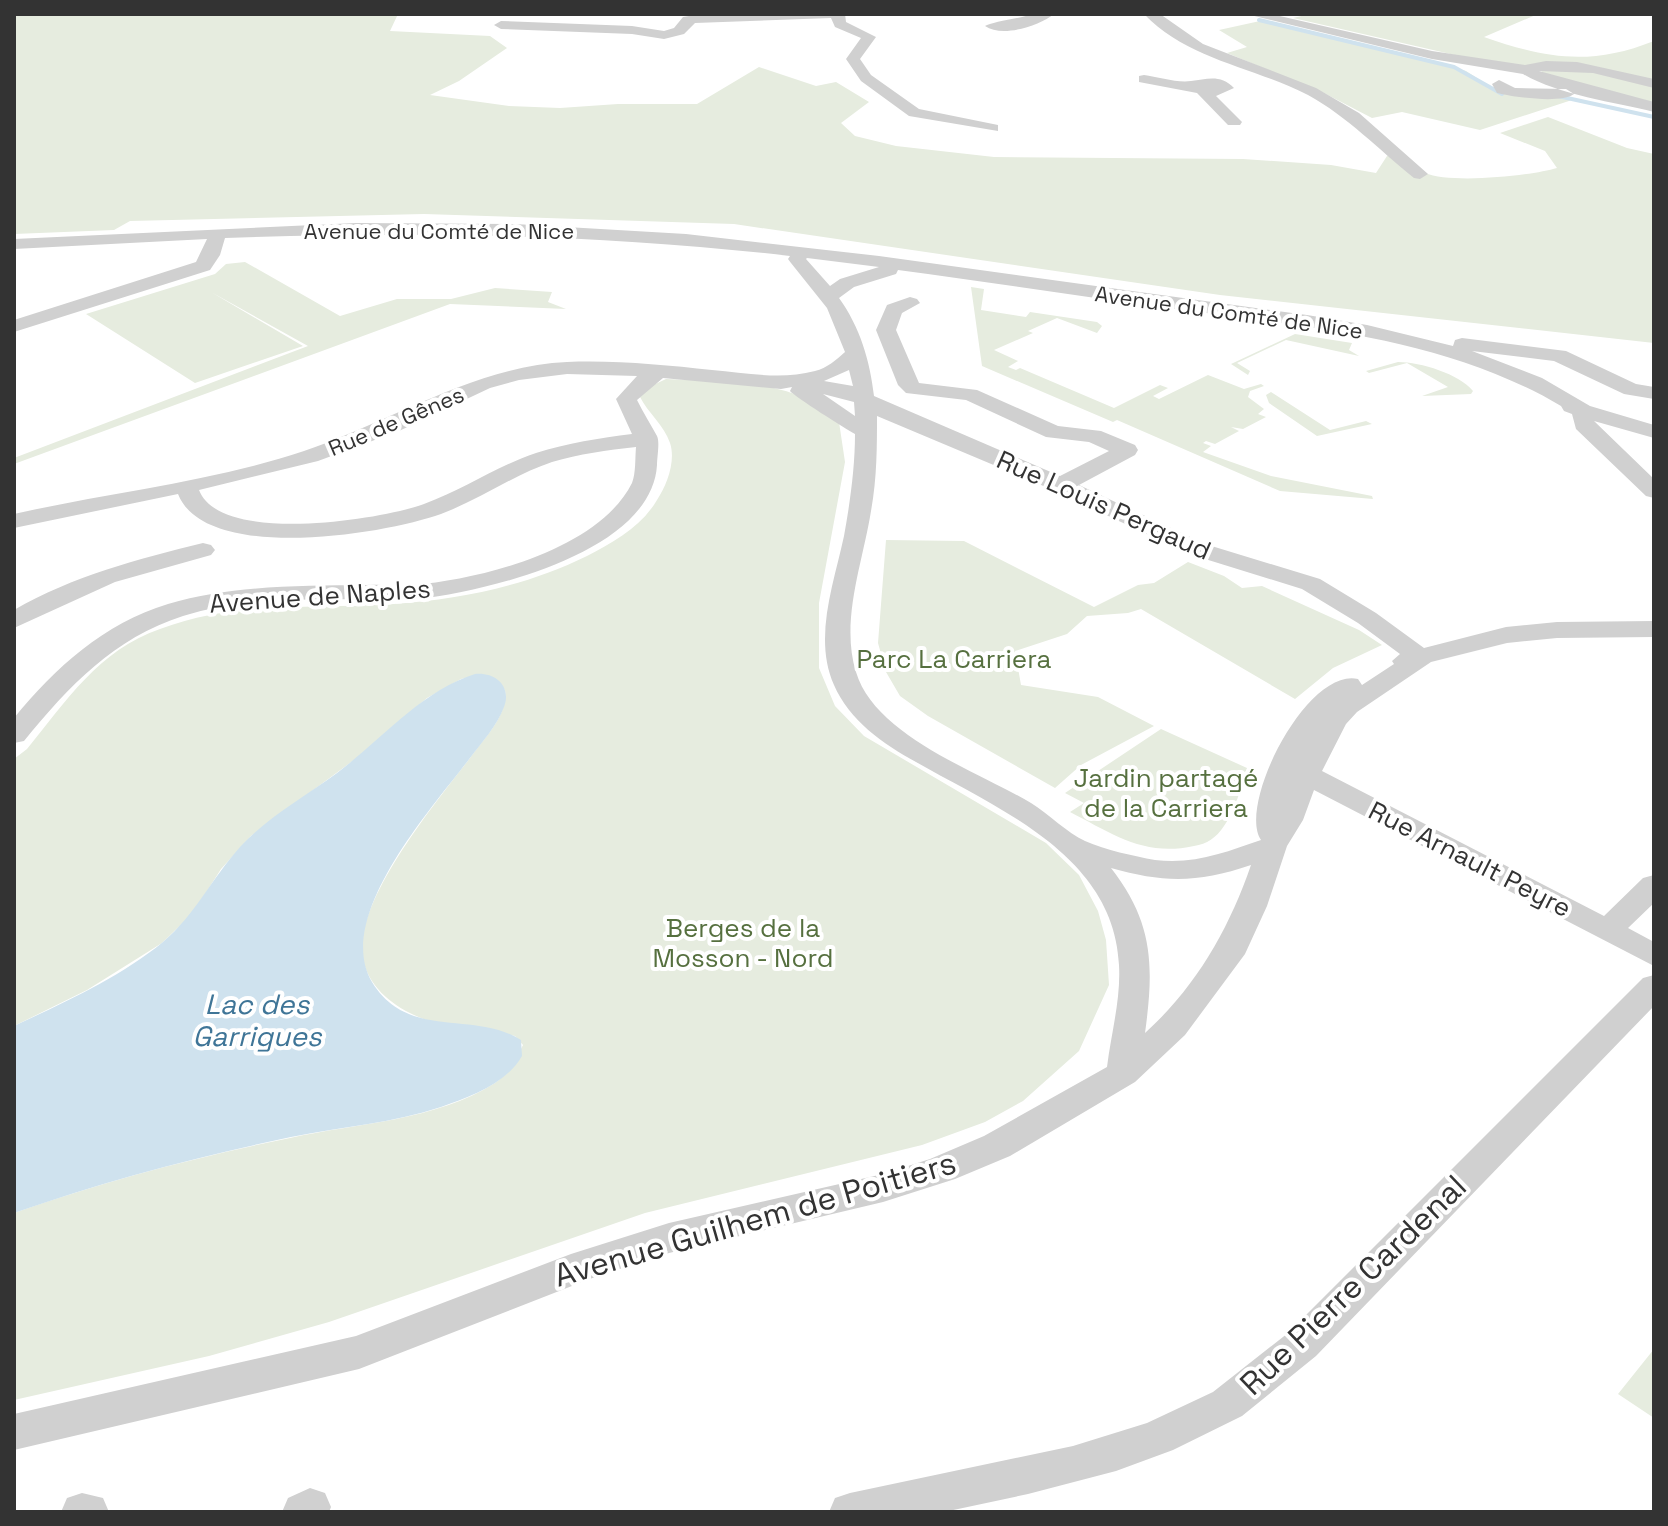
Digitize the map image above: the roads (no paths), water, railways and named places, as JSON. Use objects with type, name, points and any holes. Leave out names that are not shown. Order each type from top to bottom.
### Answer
[{"type":"street","points":[[501,25],[632,30],[664,35],[679,31],[688,20],[695,19],[837,14],[840,24],[869,37],[853,59],[866,78],[914,113],[992,128]]},
{"type":"street","points":[[992,26],[1010,27],[1047,14]]},
{"type":"street","points":[[1151,14],[1198,47],[1311,91],[1354,116],[1383,145],[1420,174]]},
{"type":"street","points":[[1253,14],[1432,55],[1497,75],[1506,81],[1557,63],[1589,67],[1654,84]]},
{"type":"street","points":[[1532,73],[1654,107]]},
{"type":"street","points":[[1497,75],[1502,90],[1565,94],[1654,114]]},
{"type":"street","points":[[1198,89],[1204,82],[1223,84],[1271,77]]},
{"type":"street","points":[[1144,79],[1198,89],[1234,122]]},
{"type":"street","name":"Avenue du Comté de Nice","points":[[14,244],[353,227],[518,229],[676,239],[879,261],[1308,322],[1435,348],[1500,369],[1567,400],[1582,410],[1584,424],[1654,491]]},
{"type":"street","points":[[14,326],[203,266],[211,255],[217,234]]},
{"type":"street","points":[[801,253],[797,259],[828,297],[851,341],[867,402],[868,432],[861,509],[837,633],[839,659],[847,687],[871,719],[905,745],[1034,818],[1077,847],[1112,890],[1133,940],[1135,964],[1123,1073]]},
{"type":"street","name":"Avenue du Comté de Nice","points":[[864,261],[892,269],[1347,335],[1438,356],[1582,410]]},
{"type":"street","points":[[828,297],[847,283],[892,269]]},
{"type":"street","points":[[14,311],[47,302],[62,311]]},
{"type":"street","points":[[910,303],[894,309],[886,330],[908,385],[913,389],[970,394],[1054,432],[1093,436],[1127,450],[1061,485]]},
{"type":"street","points":[[851,341],[886,330]]},
{"type":"street","name":"Rue de Gênes","points":[[798,387],[835,372],[851,341]]},
{"type":"street","points":[[1435,348],[1443,343],[1455,343],[1559,355],[1631,390],[1654,393]]},
{"type":"street","name":"Rue de Gênes","points":[[14,521],[265,469],[349,443],[500,378],[542,369],[659,371],[798,387],[867,402]]},
{"type":"street","points":[[186,486],[196,507],[211,516],[248,526],[276,529],[337,529],[370,525],[432,509],[498,475],[544,457],[648,439],[642,421],[626,399],[591,369]]},
{"type":"street","points":[[626,399],[639,384],[659,371]]},
{"type":"street","points":[[798,387],[852,425],[868,432]]},
{"type":"street","points":[[1631,390],[1587,404],[1582,410],[1654,432]]},
{"type":"street","name":"Rue Louis Pergaud","points":[[867,402],[1061,485],[1197,549],[1311,584],[1367,618],[1421,658]]},
{"type":"street","name":"Avenue de Naples","points":[[14,735],[81,659],[151,619],[232,599],[288,594],[420,592],[517,570],[569,550],[611,525],[642,493],[649,459],[648,439]]},
{"type":"street","points":[[14,620],[68,590],[113,573],[203,550]]},
{"type":"street","name":"Avenue Guilhem de Poitiers","points":[[14,1432],[263,1377],[359,1352],[608,1257],[669,1238],[883,1188],[942,1169],[997,1146],[1123,1073],[1173,1027],[1229,954],[1252,906],[1272,846],[1288,820],[1296,771],[1347,706],[1421,658],[1485,638],[1519,633],[1654,629]]},
{"type":"street","name":"Avenue Guilhem de Poitiers","points":[[1455,648],[1569,641],[1654,641]]},
{"type":"street","name":"Rue Arnault Peyre","points":[[1296,771],[1654,955]]},
{"type":"street","points":[[1077,847],[1155,870],[1182,871],[1204,869],[1272,846]]},
{"type":"street","points":[[1608,930],[1654,885]]},
{"type":"street","name":"Rue Pierre Cardenal","points":[[850,1512],[1103,1458],[1153,1441],[1236,1399],[1267,1376],[1323,1321],[1654,986]]},
{"type":"water","name":"Lac des Garrigues","points":[[475,674],[489,675],[500,682],[506,693],[504,707],[489,734],[412,833],[392,864],[376,895],[366,926],[363,956],[372,982],[387,1000],[404,1012],[442,1022],[503,1031],[521,1040],[522,1056],[515,1066],[497,1082],[441,1107],[186,1161],[14,1213],[14,1026],[91,988],[146,955],[185,920],[230,859],[262,826],[337,773],[419,704]]},
{"type":"waterway","points":[[1259,20],[1454,67],[1502,94]]},
{"type":"waterway","points":[[1558,96],[1654,117]]},
{"type":"park label","name":"Parc La Carriera","points":[[954,659]]},
{"type":"park label","name":"Jardin partagé de la Carriera","points":[[1166,793]]},
{"type":"park label","name":"Berges de la Mosson - Nord","points":[[743,943]]}]
